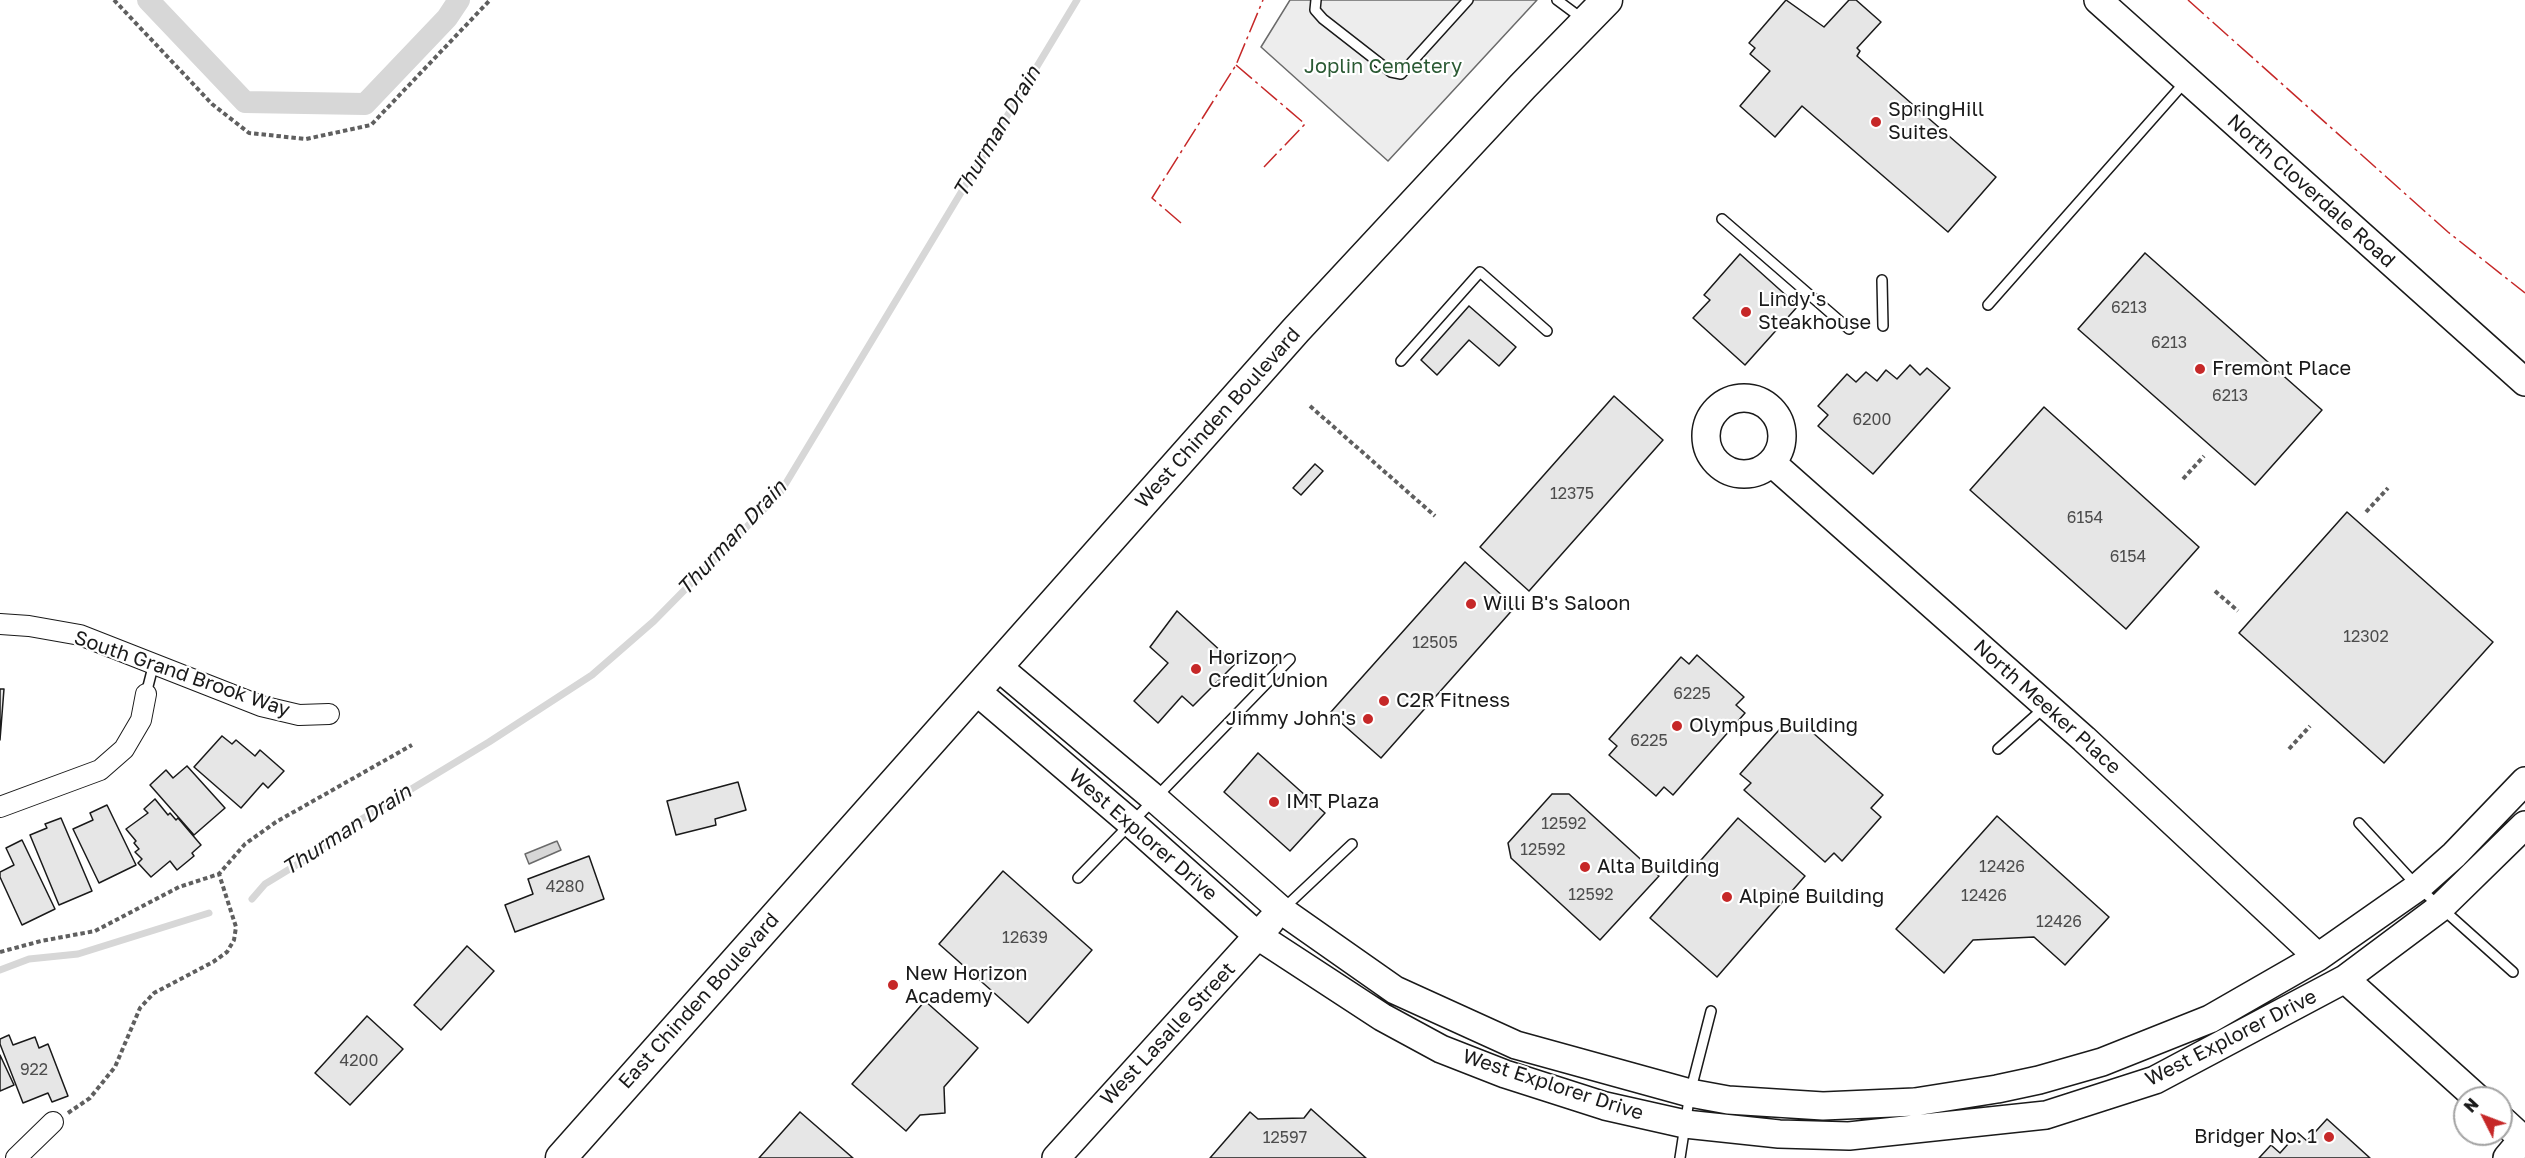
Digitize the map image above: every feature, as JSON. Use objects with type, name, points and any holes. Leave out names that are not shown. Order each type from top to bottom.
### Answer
[{"type":"main road","name":"West Chinden Boulevard","points":[[838,845],[1288,339],[1507,102],[1607,0]]},
{"type":"main road","name":"East Chinden Boulevard","points":[[561,1158],[838,845]]},
{"type":"street","name":"North Cloverdale Road","points":[[2098,0],[2525,382]]},
{"type":"street","name":"North Meeker Place","points":[[1772,464],[2046,705],[2318,957]]},
{"type":"street","name":"South Grand Brook Way","points":[[0,624],[28,626],[80,635],[261,706],[299,715],[329,714]]},
{"type":"street","name":"West Explorer Drive","points":[[998,666],[1154,798],[1281,910],[1395,990],[1516,1045],[1690,1093],[1728,1100],[1823,1106],[1915,1102],[2039,1080],[2102,1062],[2210,1019],[2318,957],[2418,887],[2454,855],[2525,781]]},
{"type":"street","name":"West Explorer Drive","points":[[975,690],[1131,823],[1258,936],[1382,1017],[1442,1049],[1505,1074],[1605,1106],[1685,1124],[1779,1134],[1850,1136],[2046,1115],[2155,1080],[2345,979],[2440,908],[2525,825]]},
{"type":"street","points":[[0,807],[100,770],[124,749],[141,720],[146,694]]},
{"type":"street","name":"West Lasalle Street","points":[[1056,1158],[1281,910]]},
{"type":"street","points":[[2318,957],[2464,1086]]},
{"type":"street","points":[[16,1158],[53,1122]]},
{"type":"lane","points":[[1316,0],[1315,10],[1323,19],[1391,72],[1401,74],[1468,0]]},
{"type":"lane","points":[[1557,0],[1586,21]]},
{"type":"lane","points":[[1988,305],[2186,80]]},
{"type":"lane","points":[[1722,219],[1849,329]]},
{"type":"lane","points":[[1401,361],[1480,272],[1547,331]]},
{"type":"lane","points":[[1882,280],[1883,326]]},
{"type":"lane","points":[[1078,879],[1290,659]]},
{"type":"lane","points":[[146,694],[154,663]]},
{"type":"lane","points":[[1998,749],[2046,705]]},
{"type":"lane","points":[[2359,823],[2418,887],[2513,972]]},
{"type":"lane","points":[[1281,910],[1353,844]]},
{"type":"lane","points":[[1680,1158],[1690,1093],[1711,1011]]},
{"type":"path","points":[[114,0],[212,104],[249,133],[306,140],[371,124],[490,0]]},
{"type":"path","points":[[1310,406],[1435,516]]},
{"type":"path","points":[[2183,478],[2204,456]]},
{"type":"path","points":[[2366,512],[2388,488]]},
{"type":"path","points":[[2215,591],[2238,611]]},
{"type":"path","points":[[2289,749],[2310,726]]},
{"type":"path","points":[[0,952],[41,941],[95,931],[179,886],[219,874],[245,844],[276,822],[412,745]]},
{"type":"path","points":[[53,1122],[90,1098],[102,1085],[116,1067],[140,1008],[154,993],[213,962],[226,952],[234,940],[236,927],[219,874]]},
{"type":"shaded area","name":"Joplin Cemetery","points":[[1290,0],[1537,0],[1388,161],[1261,47]]},
{"type":"shaded area","points":[[557,841],[561,850],[529,864],[525,854]]},
{"type":"building","name":"SpringHill Suites","points":[[1786,0],[1824,27],[1849,0],[1856,0],[1881,22],[1857,48],[1860,51],[1857,56],[1996,177],[1948,232],[1802,106],[1775,137],[1740,106],[1770,71],[1750,54],[1755,48],[1749,43]]},
{"type":"building","name":"Fremont Place","points":[[2145,253],[2322,410],[2255,485],[2078,329]]},
{"type":"building","name":"Lindy's Steakhouse","points":[[1740,254],[1798,306],[1745,365],[1693,318],[1710,300],[1704,295]]},
{"type":"building","points":[[1469,306],[1516,347],[1499,366],[1469,340],[1437,375],[1421,360]]},
{"type":"building","points":[[1910,365],[1920,375],[1927,368],[1950,388],[1873,474],[1818,426],[1828,415],[1818,406],[1847,374],[1856,382],[1866,372],[1877,381],[1886,370],[1897,379]]},
{"type":"building","points":[[1614,396],[1663,440],[1529,591],[1480,547]]},
{"type":"building","points":[[2044,407],[2199,547],[2126,629],[1970,490]]},
{"type":"building","points":[[1315,464],[1323,471],[1301,495],[1293,488]]},
{"type":"building","points":[[2347,512],[2493,642],[2384,763],[2239,633]]},
{"type":"building","points":[[1465,562],[1515,607],[1381,758],[1330,713]]},
{"type":"building","name":"Horizon Credit Union","points":[[1177,611],[1235,664],[1193,706],[1182,696],[1158,723],[1134,701],[1168,663],[1150,647]]},
{"type":"building","name":"Olympus Building","points":[[1697,655],[1744,697],[1736,705],[1745,713],[1673,795],[1664,787],[1656,796],[1609,755],[1617,746],[1609,739],[1681,657],[1689,664]]},
{"type":"building","points":[[0,689],[4,689],[0,740]]},
{"type":"building","points":[[1787,721],[1797,731],[1803,724],[1883,795],[1871,808],[1881,817],[1842,861],[1834,853],[1825,862],[1744,790],[1751,783],[1740,774]]},
{"type":"building","points":[[222,736],[232,744],[236,740],[255,756],[260,750],[284,771],[268,788],[263,783],[241,808],[194,767]]},
{"type":"building","name":"IMT Plaza","points":[[1258,753],[1325,813],[1290,851],[1224,792]]},
{"type":"building","points":[[187,766],[225,808],[194,835],[150,785],[166,770],[173,778]]},
{"type":"building","points":[[738,782],[746,810],[715,819],[716,825],[676,835],[667,801]]},
{"type":"building","name":"Alta Building","points":[[1552,794],[1569,794],[1659,876],[1600,940],[1511,858],[1508,843]]},
{"type":"building","points":[[155,799],[168,815],[170,813],[176,820],[178,818],[201,845],[192,853],[194,856],[177,870],[170,861],[151,877],[138,863],[142,859],[135,852],[139,849],[134,843],[136,841],[126,829],[148,813],[144,809]]},
{"type":"building","points":[[107,805],[136,865],[99,883],[73,829],[93,820],[90,813]]},
{"type":"building","points":[[1997,816],[2109,917],[2065,965],[2034,937],[1973,940],[1944,973],[1896,929]]},
{"type":"building","points":[[61,818],[92,891],[59,905],[30,835],[47,828],[45,824]]},
{"type":"building","name":"Alpine Building","points":[[1738,818],[1805,876],[1717,977],[1650,918]]},
{"type":"building","points":[[22,840],[55,909],[22,925],[0,877],[0,872],[14,865],[6,848]]},
{"type":"building","points":[[589,856],[604,899],[515,932],[505,905],[533,894],[528,879]]},
{"type":"building","points":[[1003,871],[1092,950],[1028,1023],[939,944]]},
{"type":"building","points":[[467,946],[494,971],[441,1030],[414,1005]]},
{"type":"building","points":[[925,1001],[978,1048],[944,1087],[945,1113],[920,1115],[906,1131],[852,1084]]},
{"type":"building","points":[[367,1016],[403,1049],[350,1105],[315,1073]]},
{"type":"building","points":[[9,1035],[13,1045],[35,1037],[39,1048],[48,1044],[68,1096],[52,1102],[48,1093],[23,1103],[0,1044],[0,1039]]},
{"type":"building","points":[[0,1055],[14,1085],[0,1091]]},
{"type":"building","points":[[1311,1109],[1366,1158],[1210,1158],[1250,1112],[1258,1119],[1304,1118]]},
{"type":"building","points":[[800,1112],[853,1158],[759,1158]]},
{"type":"building","name":"Bridger No. 1","points":[[2327,1119],[2370,1158],[2259,1158],[2271,1145],[2280,1153],[2298,1133],[2307,1141]]},
{"type":"waterway","points":[[148,0],[245,102],[365,104],[447,18],[459,0]]},
{"type":"waterway","name":"Thurman Drain","points":[[252,899],[265,884],[311,856],[347,828],[489,742],[592,675],[654,621],[780,493],[1077,0]]},
{"type":"waterway","name":"Thurman Drain","points":[[0,970],[29,959],[78,954],[209,913]]},
{"type":"power","points":[[1181,223],[1152,198],[1236,65],[1263,0]]},
{"type":"power","points":[[2188,0],[2448,232],[2525,293]]},
{"type":"power","points":[[1236,65],[1305,124],[1264,167]]},
{"type":"place","name":"SpringHill Suites","points":[[1876,122]]},
{"type":"place","name":"Lindy's Steakhouse","points":[[1746,312]]},
{"type":"place","name":"Fremont Place","points":[[2200,369]]},
{"type":"place","name":"Willi B's Saloon","points":[[1471,604]]},
{"type":"place","name":"Horizon Credit Union","points":[[1196,669]]},
{"type":"place","name":"C2R Fitness","points":[[1384,701]]},
{"type":"place","name":"Jimmy John's","points":[[1368,719]]},
{"type":"place","name":"Olympus Building","points":[[1677,726]]},
{"type":"place","name":"IMT Plaza","points":[[1274,802]]},
{"type":"place","name":"Alta Building","points":[[1585,867]]},
{"type":"place","name":"Alpine Building","points":[[1727,897]]},
{"type":"place","name":"New Horizon Academy","points":[[893,985]]},
{"type":"place","name":"Bridger No. 1","points":[[2329,1137]]}]
